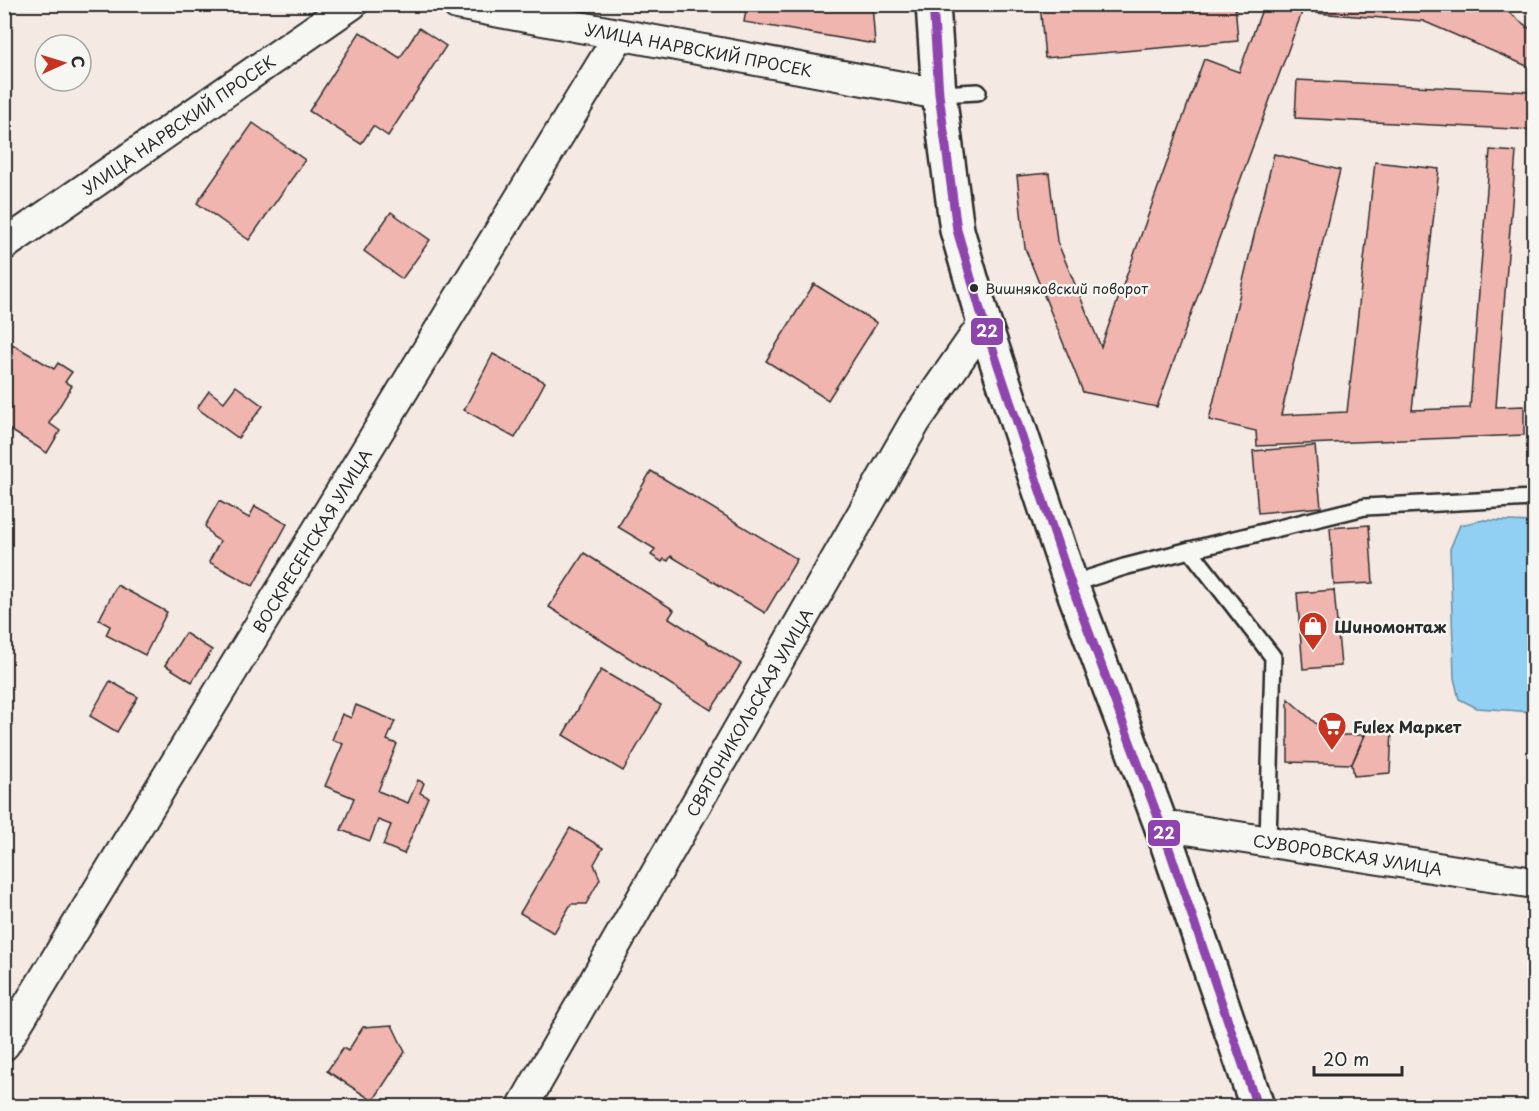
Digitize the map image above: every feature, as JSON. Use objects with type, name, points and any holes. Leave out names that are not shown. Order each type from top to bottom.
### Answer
[{"type":"street","name":"УЛИЦА НАРВСКИЙ ПРОСЕК","points":[[4,245],[352,4]]},
{"type":"street","name":"УЛИЦА НАРВСКИЙ ПРОСЕК","points":[[457,4],[939,94]]},
{"type":"street","points":[[933,4],[939,94],[957,230],[984,323],[1071,584],[1161,825],[1257,1107]]},
{"type":"street","name":"ВОСКРЕСЕНСКАЯ УЛИЦА","points":[[4,1045],[619,36]]},
{"type":"street","name":"СВЯТОНИКОЛЬСКАЯ УЛИЦА","points":[[523,1107],[915,422],[984,323]]},
{"type":"street","name":"СУВОРОВСКАЯ УЛИЦА","points":[[1161,825],[1268,841],[1462,862],[1534,883]]},
{"type":"lane","points":[[939,94],[978,92]]},
{"type":"lane","points":[[1071,584],[1124,567],[1365,507],[1534,498]]},
{"type":"lane","points":[[1190,550],[1272,657],[1268,841]]},
{"type":"water","points":[[1484,520],[1534,522],[1534,712],[1477,708],[1459,699],[1454,678],[1450,549],[1460,525]]},
{"type":"building","points":[[747,4],[872,4],[875,44],[744,22]]},
{"type":"building","points":[[1040,4],[1235,4],[1238,41],[1045,58]]},
{"type":"building","points":[[1264,4],[1305,4],[1157,407],[1083,392],[1025,248],[1017,176],[1049,173],[1057,241],[1101,347],[1204,59],[1239,72]]},
{"type":"building","points":[[1318,4],[1498,4],[1534,32],[1534,69],[1423,21],[1316,13]]},
{"type":"building","points":[[419,28],[446,46],[388,136],[373,126],[361,144],[309,111],[360,32],[400,58]]},
{"type":"building","points":[[1297,80],[1534,92],[1534,130],[1295,118]]},
{"type":"building","points":[[253,123],[305,160],[249,240],[197,203]]},
{"type":"building","points":[[1490,150],[1516,152],[1496,407],[1524,406],[1524,435],[1257,446],[1256,431],[1209,420],[1274,154],[1340,170],[1281,415],[1347,412],[1375,162],[1439,169],[1412,410],[1470,408]]},
{"type":"building","points":[[391,212],[430,240],[402,279],[364,251]]},
{"type":"building","points":[[814,284],[877,323],[828,400],[766,361]]},
{"type":"building","points":[[12,344],[54,369],[58,363],[72,372],[65,382],[72,386],[49,423],[60,431],[47,453],[4,426],[4,356]]},
{"type":"building","points":[[493,354],[545,382],[515,438],[464,410]]},
{"type":"building","points":[[236,386],[263,406],[238,438],[197,408],[209,391],[224,402]]},
{"type":"building","points":[[1315,446],[1321,507],[1258,513],[1253,451]]},
{"type":"building","points":[[651,471],[797,559],[765,613],[671,556],[668,561],[664,559],[662,562],[651,555],[655,549],[618,527]]},
{"type":"building","points":[[219,501],[249,518],[255,506],[287,524],[253,586],[209,562],[220,541],[213,537],[205,526]]},
{"type":"building","points":[[1369,525],[1373,583],[1334,585],[1330,528]]},
{"type":"building","points":[[584,553],[674,610],[669,618],[741,664],[711,710],[549,607]]},
{"type":"building","points":[[117,585],[167,612],[145,655],[106,635],[110,626],[99,620]]},
{"type":"building","points":[[1334,590],[1341,666],[1303,669],[1297,593]]},
{"type":"building","points":[[185,633],[212,650],[192,682],[165,665]]},
{"type":"building","points":[[601,670],[661,705],[623,771],[563,735]]},
{"type":"building","points":[[110,681],[138,697],[117,732],[90,716]]},
{"type":"building","points":[[1288,699],[1329,735],[1364,735],[1352,764],[1288,762]]},
{"type":"building","points":[[356,705],[395,721],[387,740],[397,744],[378,791],[408,803],[418,780],[424,783],[420,793],[428,797],[404,854],[383,845],[391,825],[378,820],[370,841],[341,830],[354,798],[325,786],[343,744],[332,740],[342,714],[351,718]]},
{"type":"building","points":[[1392,729],[1390,773],[1354,776],[1352,764],[1366,733]]},
{"type":"building","points":[[570,828],[603,848],[594,864],[600,879],[586,904],[571,904],[554,933],[520,913]]},
{"type":"building","points":[[392,1025],[405,1052],[373,1101],[327,1071],[343,1048],[348,1051],[363,1027]]},
{"type":"transit line","name":"22","points":[[933,4],[939,94],[957,230],[984,323],[1071,584],[1161,825],[1257,1106]]},
{"type":"place","name":"Вишняковский поворот","points":[[974,288]]},
{"type":"place","name":"Шиномонтаж","points":[[1313,652]]},
{"type":"place","name":"Fulex Маркет","points":[[1332,752]]}]
